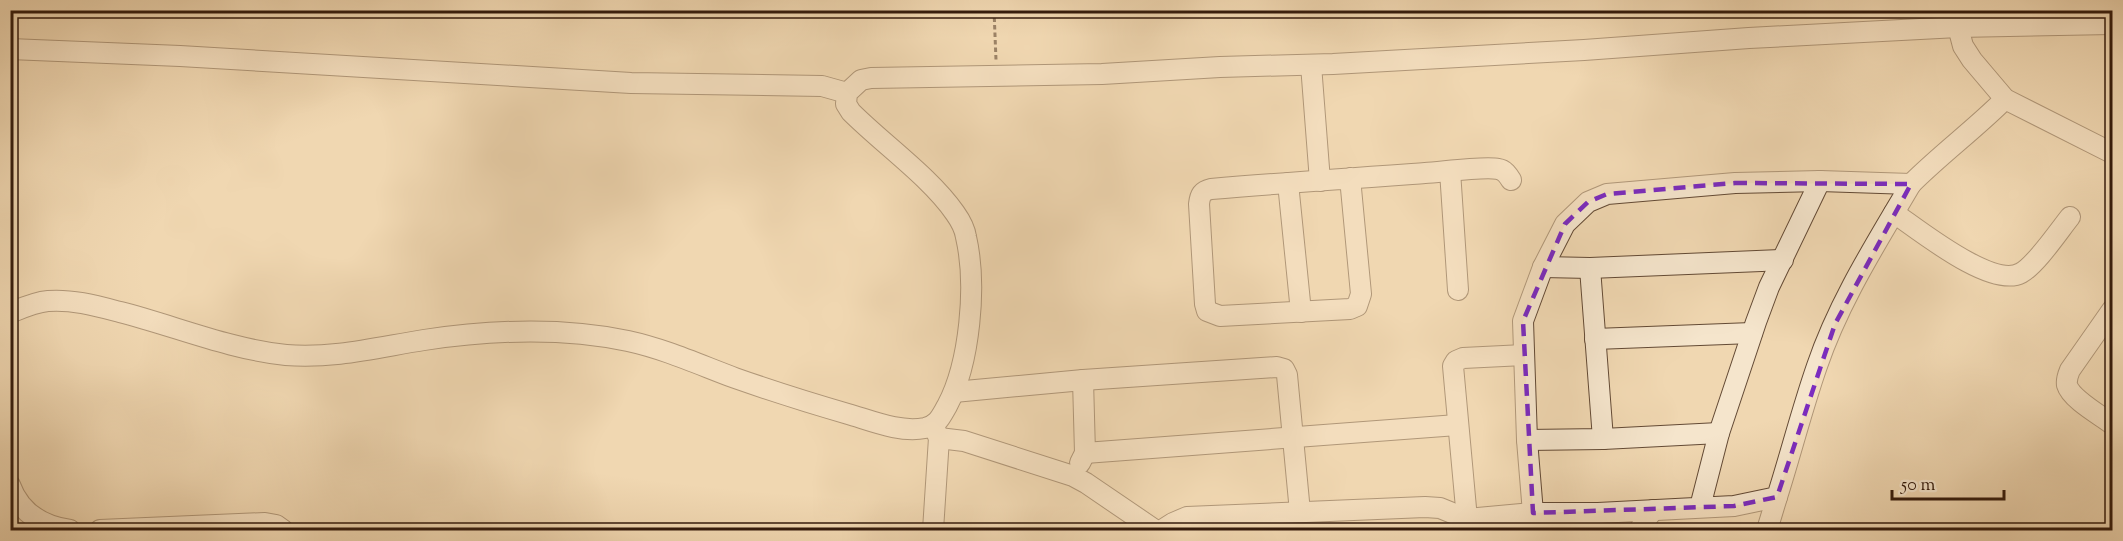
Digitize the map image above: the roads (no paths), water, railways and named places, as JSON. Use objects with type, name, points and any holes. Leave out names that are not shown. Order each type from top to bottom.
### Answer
[{"type":"street","points":[[933,531],[936,432],[938,422],[954,392],[965,352],[969,320],[971,289],[966,236],[956,214],[933,189],[850,112],[846,104],[847,93],[861,80],[1102,74],[1220,67],[1311,65],[1958,27],[2112,24]]},
{"type":"street","points":[[1958,27],[1963,46],[1972,60],[2005,99],[2112,153]]},
{"type":"street","points":[[10,49],[180,56],[631,83],[822,86],[847,93]]},
{"type":"street","points":[[1311,65],[1320,181]]},
{"type":"street","points":[[1767,531],[1817,365],[1851,289],[1911,184],[2005,99]]},
{"type":"street","points":[[1350,178],[1360,301],[1357,306],[1350,309],[1220,316],[1207,311],[1199,204],[1204,191],[1350,178],[1496,168],[1508,174],[1511,180]]},
{"type":"street","points":[[1450,171],[1458,290]]},
{"type":"street","points":[[1700,507],[1719,433],[1752,333],[1769,287],[1820,182]]},
{"type":"street","points":[[1288,183],[1301,312]]},
{"type":"street","points":[[1521,531],[1533,513],[1527,440],[1523,321],[1543,267],[1565,224],[1588,202],[1607,194],[1735,183],[1911,184]]},
{"type":"street","points":[[1894,213],[1964,261],[2000,276],[2020,274],[2036,259],[2070,217]]},
{"type":"street","points":[[1543,267],[1590,268],[1783,260]]},
{"type":"street","points":[[1590,268],[1603,439]]},
{"type":"street","points":[[10,313],[47,301],[71,301],[132,315],[238,345],[285,354],[326,356],[492,332],[544,332],[600,336],[640,344],[788,396],[881,424],[936,432],[1073,476],[1155,531]]},
{"type":"street","points":[[2112,310],[2070,370],[2067,379],[2068,387],[2074,396],[2112,424]]},
{"type":"street","points":[[1595,339],[1752,333]]},
{"type":"street","points":[[1467,519],[1453,375],[1456,361],[1463,358],[1524,355]]},
{"type":"street","points":[[954,392],[1083,380],[1284,369],[1287,375],[1300,512]]},
{"type":"street","points":[[1073,476],[1085,453],[1083,380]]},
{"type":"street","points":[[1085,453],[1457,425]]},
{"type":"street","points":[[1527,440],[1719,433]]},
{"type":"street","points":[[10,485],[22,507],[35,519],[53,528],[70,531]]},
{"type":"street","points":[[1162,531],[1187,517],[1425,507],[1440,508],[1467,519],[1533,513],[1598,513],[1734,506],[1777,497]]},
{"type":"street","points":[[1639,531],[1653,510]]},
{"type":"street","points":[[100,531],[265,523],[276,525],[283,531]]}]
